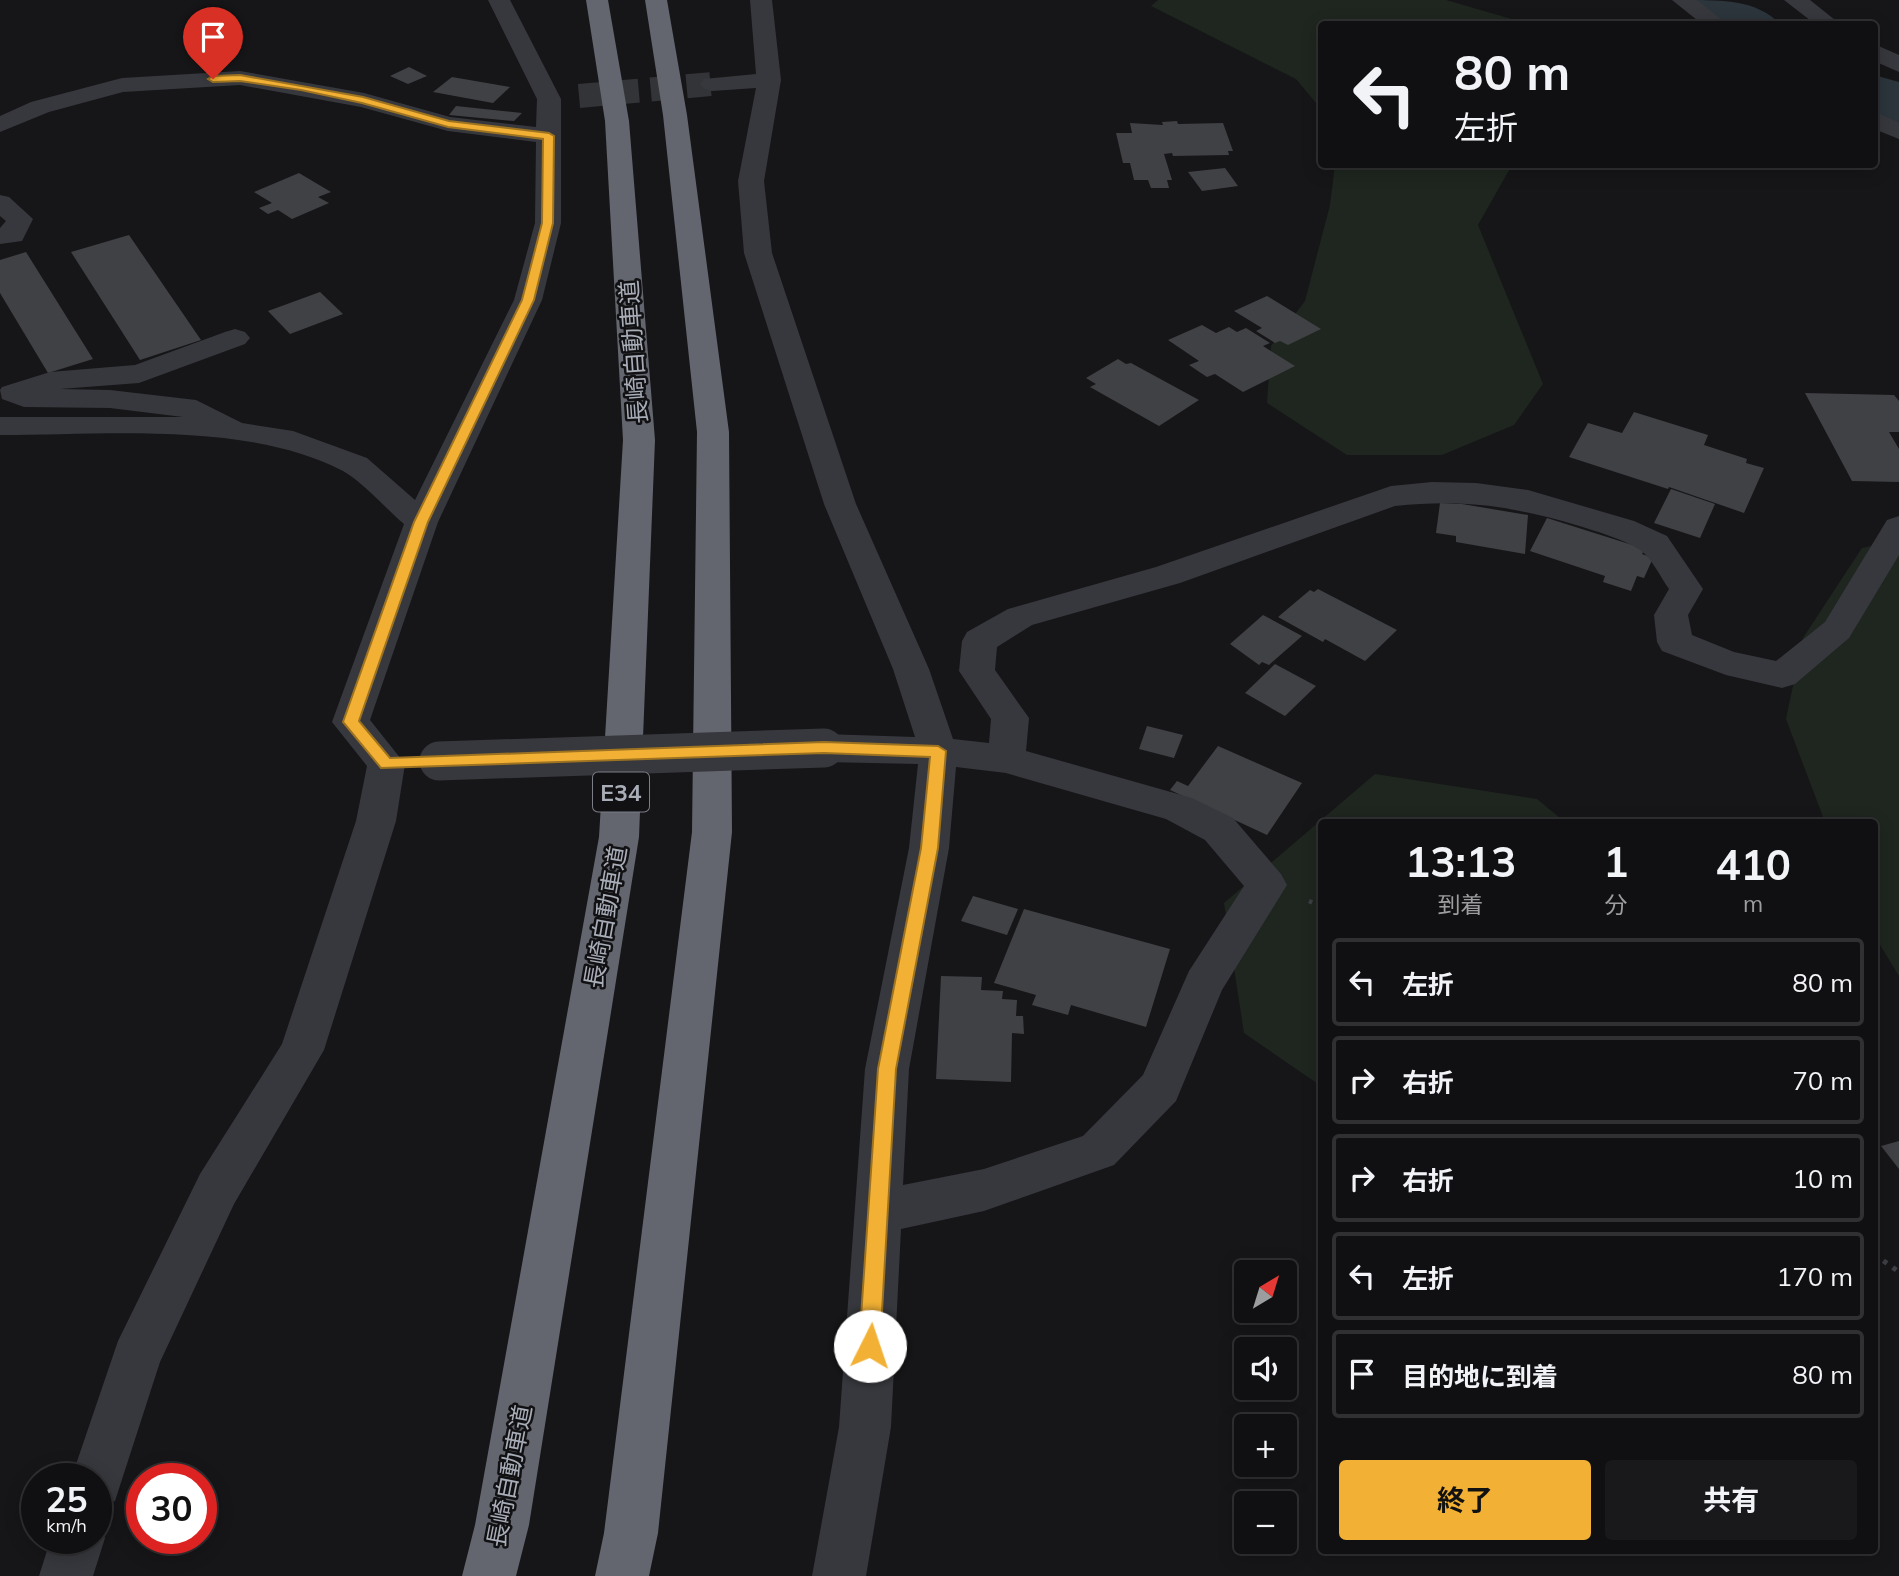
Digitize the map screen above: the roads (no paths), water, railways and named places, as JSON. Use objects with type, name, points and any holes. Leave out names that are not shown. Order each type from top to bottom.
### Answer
[{"type":"highway","name":"長崎自動車道","points":[[489,1576],[504,1511],[619,837],[639,440],[617,121],[597,0]]},
{"type":"highway","points":[[622,1576],[631,1534],[712,832],[713,432],[675,115],[656,0]]},
{"type":"street","points":[[102,1463],[136,1358],[217,1189],[302,1050],[376,821],[386,764],[351,722],[421,522],[528,300],[548,223],[549,136],[559,98],[499,0]]},
{"type":"street","points":[[761,0],[769,80],[751,181],[758,253],[840,504],[911,669],[938,751],[929,848],[887,1069],[865,1427],[839,1576]]},
{"type":"street","points":[[1683,0],[1712,21]]},
{"type":"street","points":[[1795,0],[1825,21]]},
{"type":"street","points":[[1878,53],[1899,65]]},
{"type":"street","points":[[0,125],[40,107],[122,85],[240,78],[363,100],[448,124],[549,136]]},
{"type":"street","points":[[712,84],[769,80]]},
{"type":"street","points":[[1878,121],[1899,132]]},
{"type":"street","points":[[0,203],[20,219],[12,234],[0,236]]},
{"type":"street","points":[[235,338],[139,374],[50,381],[13,393],[24,398],[110,399],[186,406],[235,431]]},
{"type":"street","points":[[0,426],[203,426],[282,438],[356,465],[421,522]]},
{"type":"street","points":[[1006,760],[1010,718],[977,671],[980,641],[1020,617],[1168,575],[1391,496],[1432,492],[1489,494],[1528,500],[1622,528],[1655,544],[1686,589],[1671,615],[1675,642],[1726,663],[1782,676],[1837,630],[1899,527]]},
{"type":"street","points":[[386,764],[824,748],[938,751],[1006,760],[1178,808],[1219,829],[1267,885],[1204,983],[1160,1087],[1098,1151],[984,1190],[878,1212]]},
{"type":"street","points":[[66,1576],[73,1554]]},
{"type":"waterway","points":[[1714,0],[1748,21]]},
{"type":"waterway","points":[[1878,94],[1899,105]]},
{"type":"tunnel","points":[[579,96],[712,84]]}]
